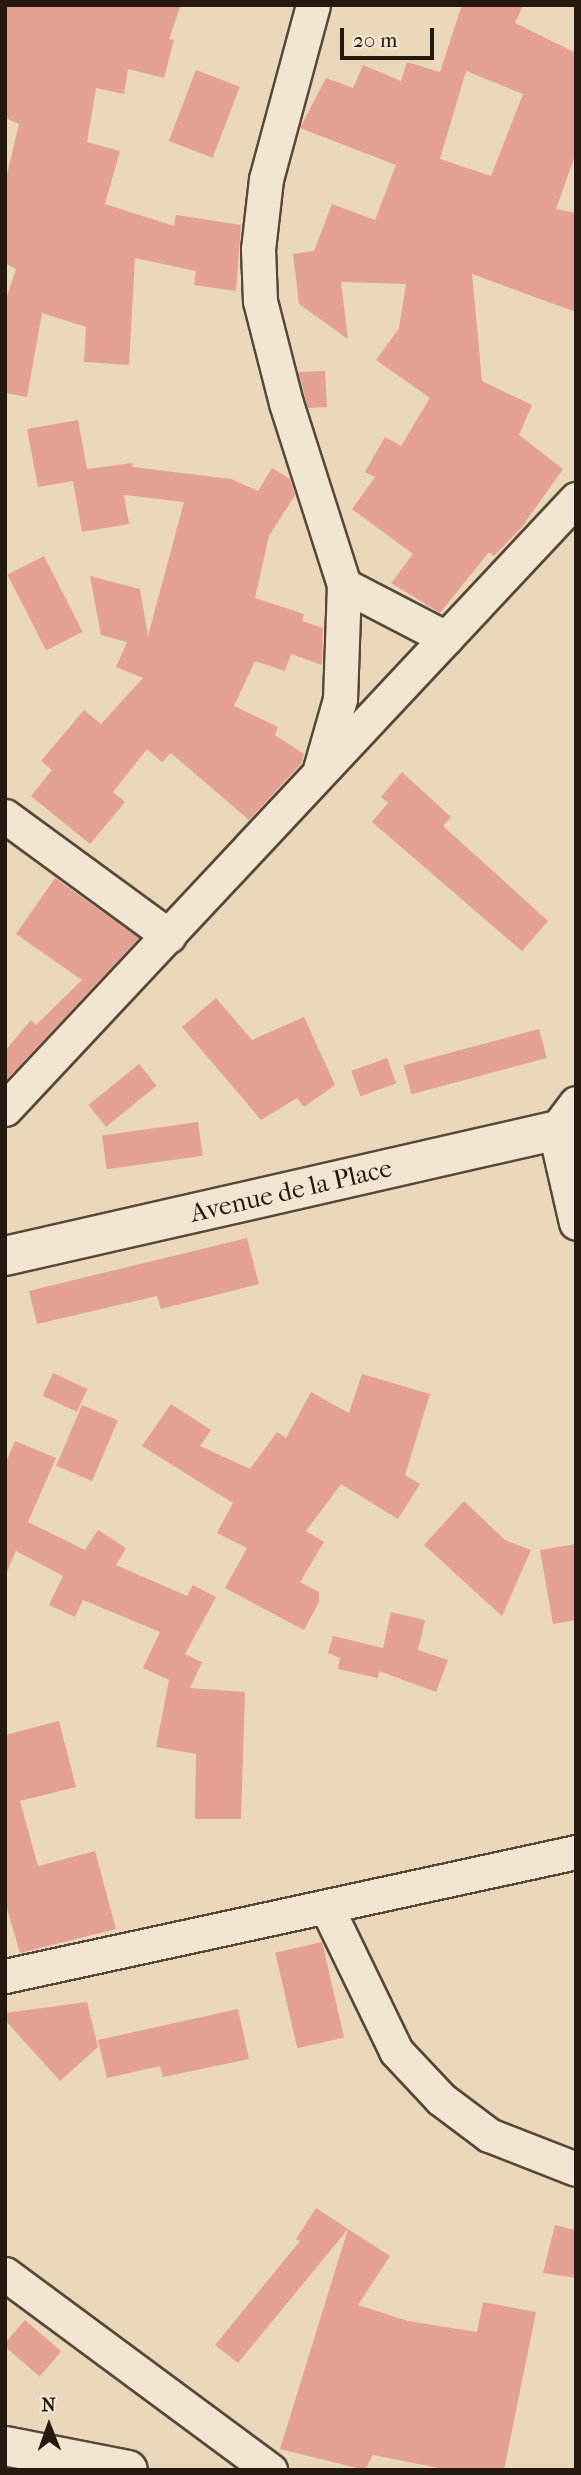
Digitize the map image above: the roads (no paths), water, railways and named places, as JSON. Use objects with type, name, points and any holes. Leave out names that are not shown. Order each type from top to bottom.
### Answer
[{"type":"street","points":[[313,5],[266,179],[258,249],[260,301],[286,403],[344,585],[340,699],[318,774]]},
{"type":"street","points":[[5,1109],[576,499]]},
{"type":"street","points":[[344,585],[446,638]]},
{"type":"street","points":[[5,816],[169,936]]},
{"type":"street","points":[[569,1120],[576,1223]]},
{"type":"street","name":"Avenue de la Place","points":[[5,1256],[569,1120]]},
{"type":"street","points":[[5,1976],[576,1852]]},
{"type":"street","points":[[327,1908],[396,2051],[441,2099],[489,2135],[576,2169]]},
{"type":"street","points":[[5,2274],[270,2470]]},
{"type":"street","points":[[5,2446],[128,2470]]}]
